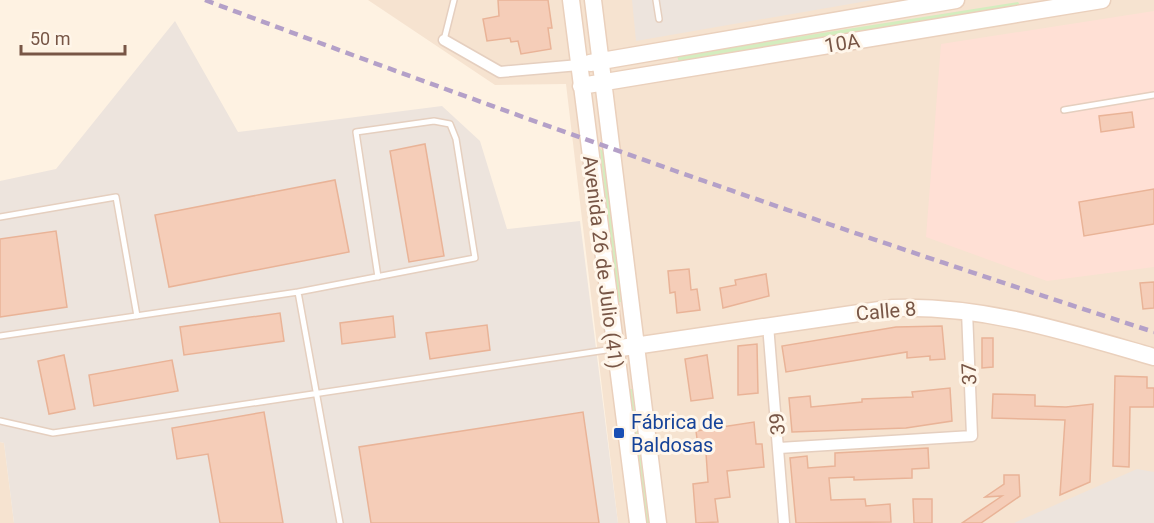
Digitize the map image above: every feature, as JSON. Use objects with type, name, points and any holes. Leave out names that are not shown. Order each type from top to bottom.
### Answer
[{"type":"street","name":"Avenida 26 de Julio (41)","points":[[571,0],[638,523]]},
{"type":"street","name":"Avenida 26 de Julio (41)","points":[[593,0],[658,523]]},
{"type":"street","name":"10A","points":[[444,40],[500,72],[601,61],[956,0]]},
{"type":"street","name":"10A","points":[[581,86],[1045,5],[1102,0]]},
{"type":"street","name":"Calle 8","points":[[614,349],[893,308],[937,307],[1054,328],[1154,357]]},
{"type":"street","name":"37","points":[[779,448],[972,436],[967,311]]},
{"type":"street","name":"39","points":[[768,326],[784,523]]},
{"type":"lane","points":[[444,40],[454,0]]},
{"type":"lane","points":[[656,0],[659,20]]},
{"type":"lane","points":[[1064,110],[1154,95]]},
{"type":"lane","points":[[0,336],[298,292],[378,277],[475,258],[456,139],[450,124],[434,121],[356,132],[378,277]]},
{"type":"lane","points":[[0,217],[116,197],[137,316]]},
{"type":"lane","points":[[298,292],[340,523]]},
{"type":"lane","points":[[0,421],[53,433],[614,349]]},
{"type":"shaded area","points":[[368,0],[1154,0],[1154,523],[618,523],[566,84],[495,85]]},
{"type":"shaded area","points":[[632,0],[873,0],[636,41]]},
{"type":"shaded area","points":[[1154,11],[1154,267],[1047,281],[926,237],[941,44]]},
{"type":"shaded area","points":[[175,21],[238,132],[442,106],[480,141],[507,229],[580,221],[618,523],[14,523],[4,443],[0,442],[0,181],[56,169]]},
{"type":"shaded area","points":[[0,442],[4,443],[14,523],[0,523]]},
{"type":"shaded area","points":[[1137,469],[1154,472],[1154,523],[1014,523]]},
{"type":"green space","points":[[1018,2],[1020,5],[679,62],[677,56]]},
{"type":"green space","points":[[600,149],[603,151],[621,302],[618,302]]},
{"type":"green space","points":[[630,389],[632,389],[649,523],[647,523]]},
{"type":"building","points":[[498,0],[548,0],[552,28],[548,28],[551,49],[521,54],[518,41],[511,42],[510,38],[487,41],[483,19],[499,16]]},
{"type":"building","points":[[1132,112],[1134,127],[1101,132],[1099,116]]},
{"type":"building","points":[[425,144],[444,256],[409,262],[390,151]]},
{"type":"building","points":[[335,180],[349,252],[169,287],[155,215]]},
{"type":"building","points":[[1154,189],[1154,224],[1084,236],[1079,202]]},
{"type":"building","points":[[56,231],[67,307],[0,317],[0,239]]},
{"type":"building","points":[[689,269],[691,290],[697,289],[700,310],[677,313],[675,292],[670,293],[668,271]]},
{"type":"building","points":[[766,274],[769,296],[723,308],[720,288],[736,285],[735,280]]},
{"type":"building","points":[[1154,282],[1154,308],[1143,309],[1140,283]]},
{"type":"building","points":[[280,313],[284,341],[184,355],[180,327]]},
{"type":"building","points":[[393,316],[395,337],[342,344],[340,323]]},
{"type":"building","points":[[487,325],[490,350],[430,359],[426,333]]},
{"type":"building","points":[[942,326],[945,359],[930,360],[930,356],[907,358],[907,352],[786,372],[782,346],[896,327]]},
{"type":"building","points":[[982,338],[993,338],[993,367],[982,368]]},
{"type":"building","points":[[757,344],[758,393],[738,395],[738,346]]},
{"type":"building","points":[[64,355],[75,409],[49,414],[38,361]]},
{"type":"building","points":[[707,355],[713,398],[691,401],[685,359]]},
{"type":"building","points":[[172,360],[178,391],[94,406],[89,375]]},
{"type":"building","points":[[1115,376],[1147,377],[1147,388],[1154,388],[1154,407],[1130,407],[1129,467],[1113,466]]},
{"type":"building","points":[[950,388],[952,421],[906,428],[792,432],[789,398],[810,396],[811,407],[862,402],[862,399],[913,397],[912,392]]},
{"type":"building","points":[[993,394],[1035,395],[1035,406],[1066,407],[1093,404],[1090,482],[1060,495],[1065,420],[992,418]]},
{"type":"building","points":[[264,412],[283,523],[220,523],[208,454],[177,459],[172,428]]},
{"type":"building","points":[[583,412],[599,523],[371,523],[359,447]]},
{"type":"building","points":[[754,422],[756,444],[762,444],[764,467],[727,471],[730,497],[715,499],[718,522],[696,523],[693,484],[708,482],[706,453],[699,454],[696,431]]},
{"type":"building","points":[[928,448],[929,468],[912,469],[912,478],[854,480],[854,477],[829,478],[831,500],[865,499],[866,506],[890,504],[891,522],[796,523],[790,458],[807,456],[808,468],[835,466],[835,453]]},
{"type":"building","points":[[1004,475],[1019,475],[1020,496],[981,523],[962,523],[1002,496],[985,497],[1004,484]]},
{"type":"building","points":[[913,499],[932,499],[932,523],[914,523]]},
{"type":"railway","points":[[205,0],[677,172],[1154,332]]},
{"type":"place","name":"Fábrica de Baldosas","points":[[619,433]]}]
